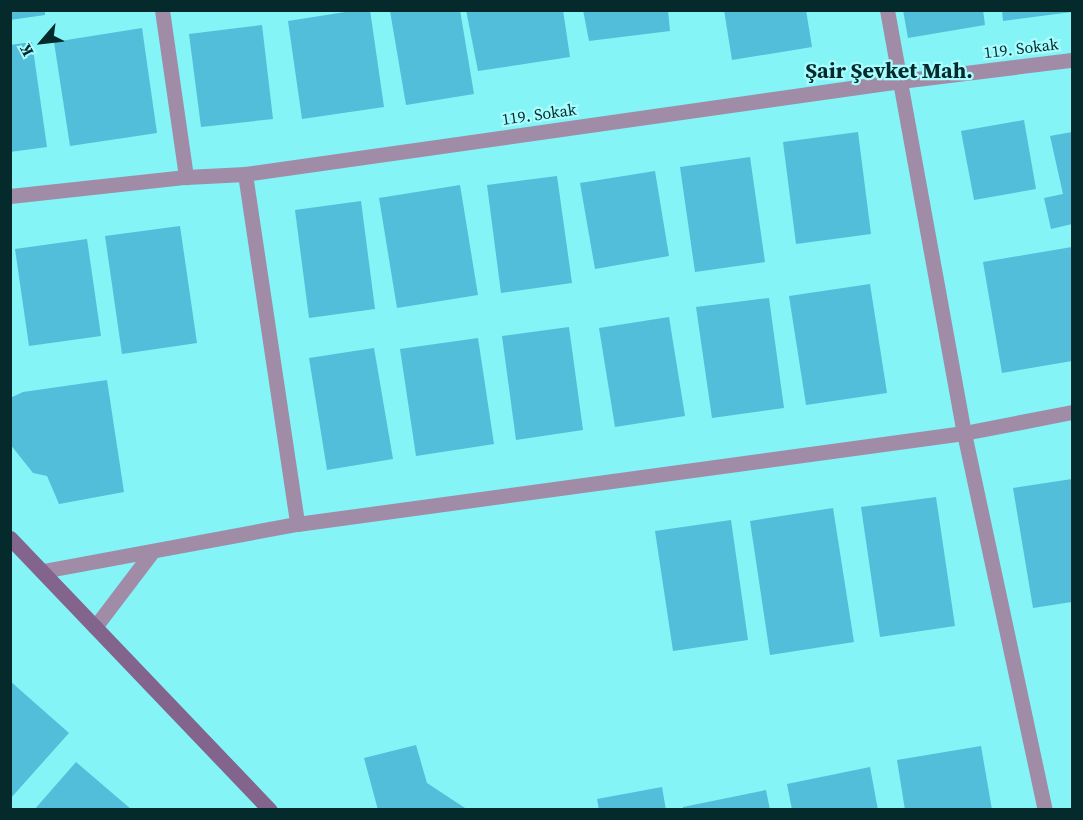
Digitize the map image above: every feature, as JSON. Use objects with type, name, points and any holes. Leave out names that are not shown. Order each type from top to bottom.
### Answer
[{"type":"street","points":[[162,10],[186,177]]},
{"type":"street","points":[[887,10],[964,433],[1045,810]]},
{"type":"street","name":"119. Sokak","points":[[10,196],[186,177],[245,174],[900,81],[1072,60]]},
{"type":"street","points":[[245,174],[297,524]]},
{"type":"street","points":[[43,571],[297,524],[964,433],[1072,412]]},
{"type":"street","points":[[10,538],[270,810]]},
{"type":"street","points":[[96,627],[152,552]]},
{"type":"building","points":[[10,10],[45,10],[45,15],[10,20]]},
{"type":"building","points":[[370,10],[384,107],[302,119],[288,21]]},
{"type":"building","points":[[460,10],[474,94],[406,105],[390,11]]},
{"type":"building","points":[[466,10],[563,10],[570,57],[478,71]]},
{"type":"building","points":[[583,10],[668,10],[670,31],[589,41]]},
{"type":"building","points":[[724,10],[806,10],[812,47],[732,60]]},
{"type":"building","points":[[903,10],[983,10],[985,25],[908,38]]},
{"type":"building","points":[[1002,10],[1072,10],[1072,12],[1003,21]]},
{"type":"building","points":[[262,25],[273,119],[201,127],[189,34]]},
{"type":"building","points":[[142,28],[157,133],[70,146],[54,42]]},
{"type":"building","points":[[32,42],[47,147],[10,152],[10,45]]},
{"type":"building","points":[[1024,120],[1036,189],[974,200],[961,131]]},
{"type":"building","points":[[858,132],[871,234],[796,244],[783,142]]},
{"type":"building","points":[[1072,132],[1072,224],[1051,229],[1044,198],[1063,194],[1050,136]]},
{"type":"building","points":[[750,157],[765,262],[695,272],[680,167]]},
{"type":"building","points":[[655,171],[669,256],[595,269],[580,183]]},
{"type":"building","points":[[557,176],[572,283],[501,293],[487,185]]},
{"type":"building","points":[[460,185],[478,295],[397,308],[379,198]]},
{"type":"building","points":[[361,201],[375,309],[309,318],[295,210]]},
{"type":"building","points":[[180,226],[197,343],[122,354],[105,236]]},
{"type":"building","points":[[87,239],[101,336],[29,346],[15,249]]},
{"type":"building","points":[[1072,247],[1072,361],[1002,373],[983,262]]},
{"type":"building","points":[[870,284],[887,393],[806,405],[789,296]]},
{"type":"building","points":[[769,298],[784,408],[712,418],[696,307]]},
{"type":"building","points":[[669,317],[685,416],[615,427],[599,328]]},
{"type":"building","points":[[569,327],[583,430],[516,440],[502,336]]},
{"type":"building","points":[[478,338],[494,444],[416,456],[400,349]]},
{"type":"building","points":[[374,348],[393,459],[327,470],[309,358]]},
{"type":"building","points":[[107,380],[124,492],[59,504],[47,476],[33,473],[10,444],[10,398],[23,392]]},
{"type":"building","points":[[1072,479],[1072,602],[1033,608],[1013,488]]},
{"type":"building","points":[[936,497],[955,626],[880,637],[861,507]]},
{"type":"building","points":[[833,508],[854,642],[770,655],[750,521]]},
{"type":"building","points":[[731,520],[748,640],[673,651],[655,531]]},
{"type":"building","points":[[10,681],[69,733],[10,799]]},
{"type":"building","points":[[416,745],[427,783],[468,810],[378,810],[364,758]]},
{"type":"building","points":[[981,746],[992,810],[905,810],[897,760]]},
{"type":"building","points":[[76,762],[132,810],[34,810]]},
{"type":"building","points":[[870,767],[878,810],[792,810],[787,784]]},
{"type":"building","points":[[662,787],[666,810],[599,810],[597,799]]},
{"type":"building","points":[[766,790],[770,810],[683,810],[683,807]]},
{"type":"district","name":"Şair Şevket Mah.","points":[[889,71]]}]
